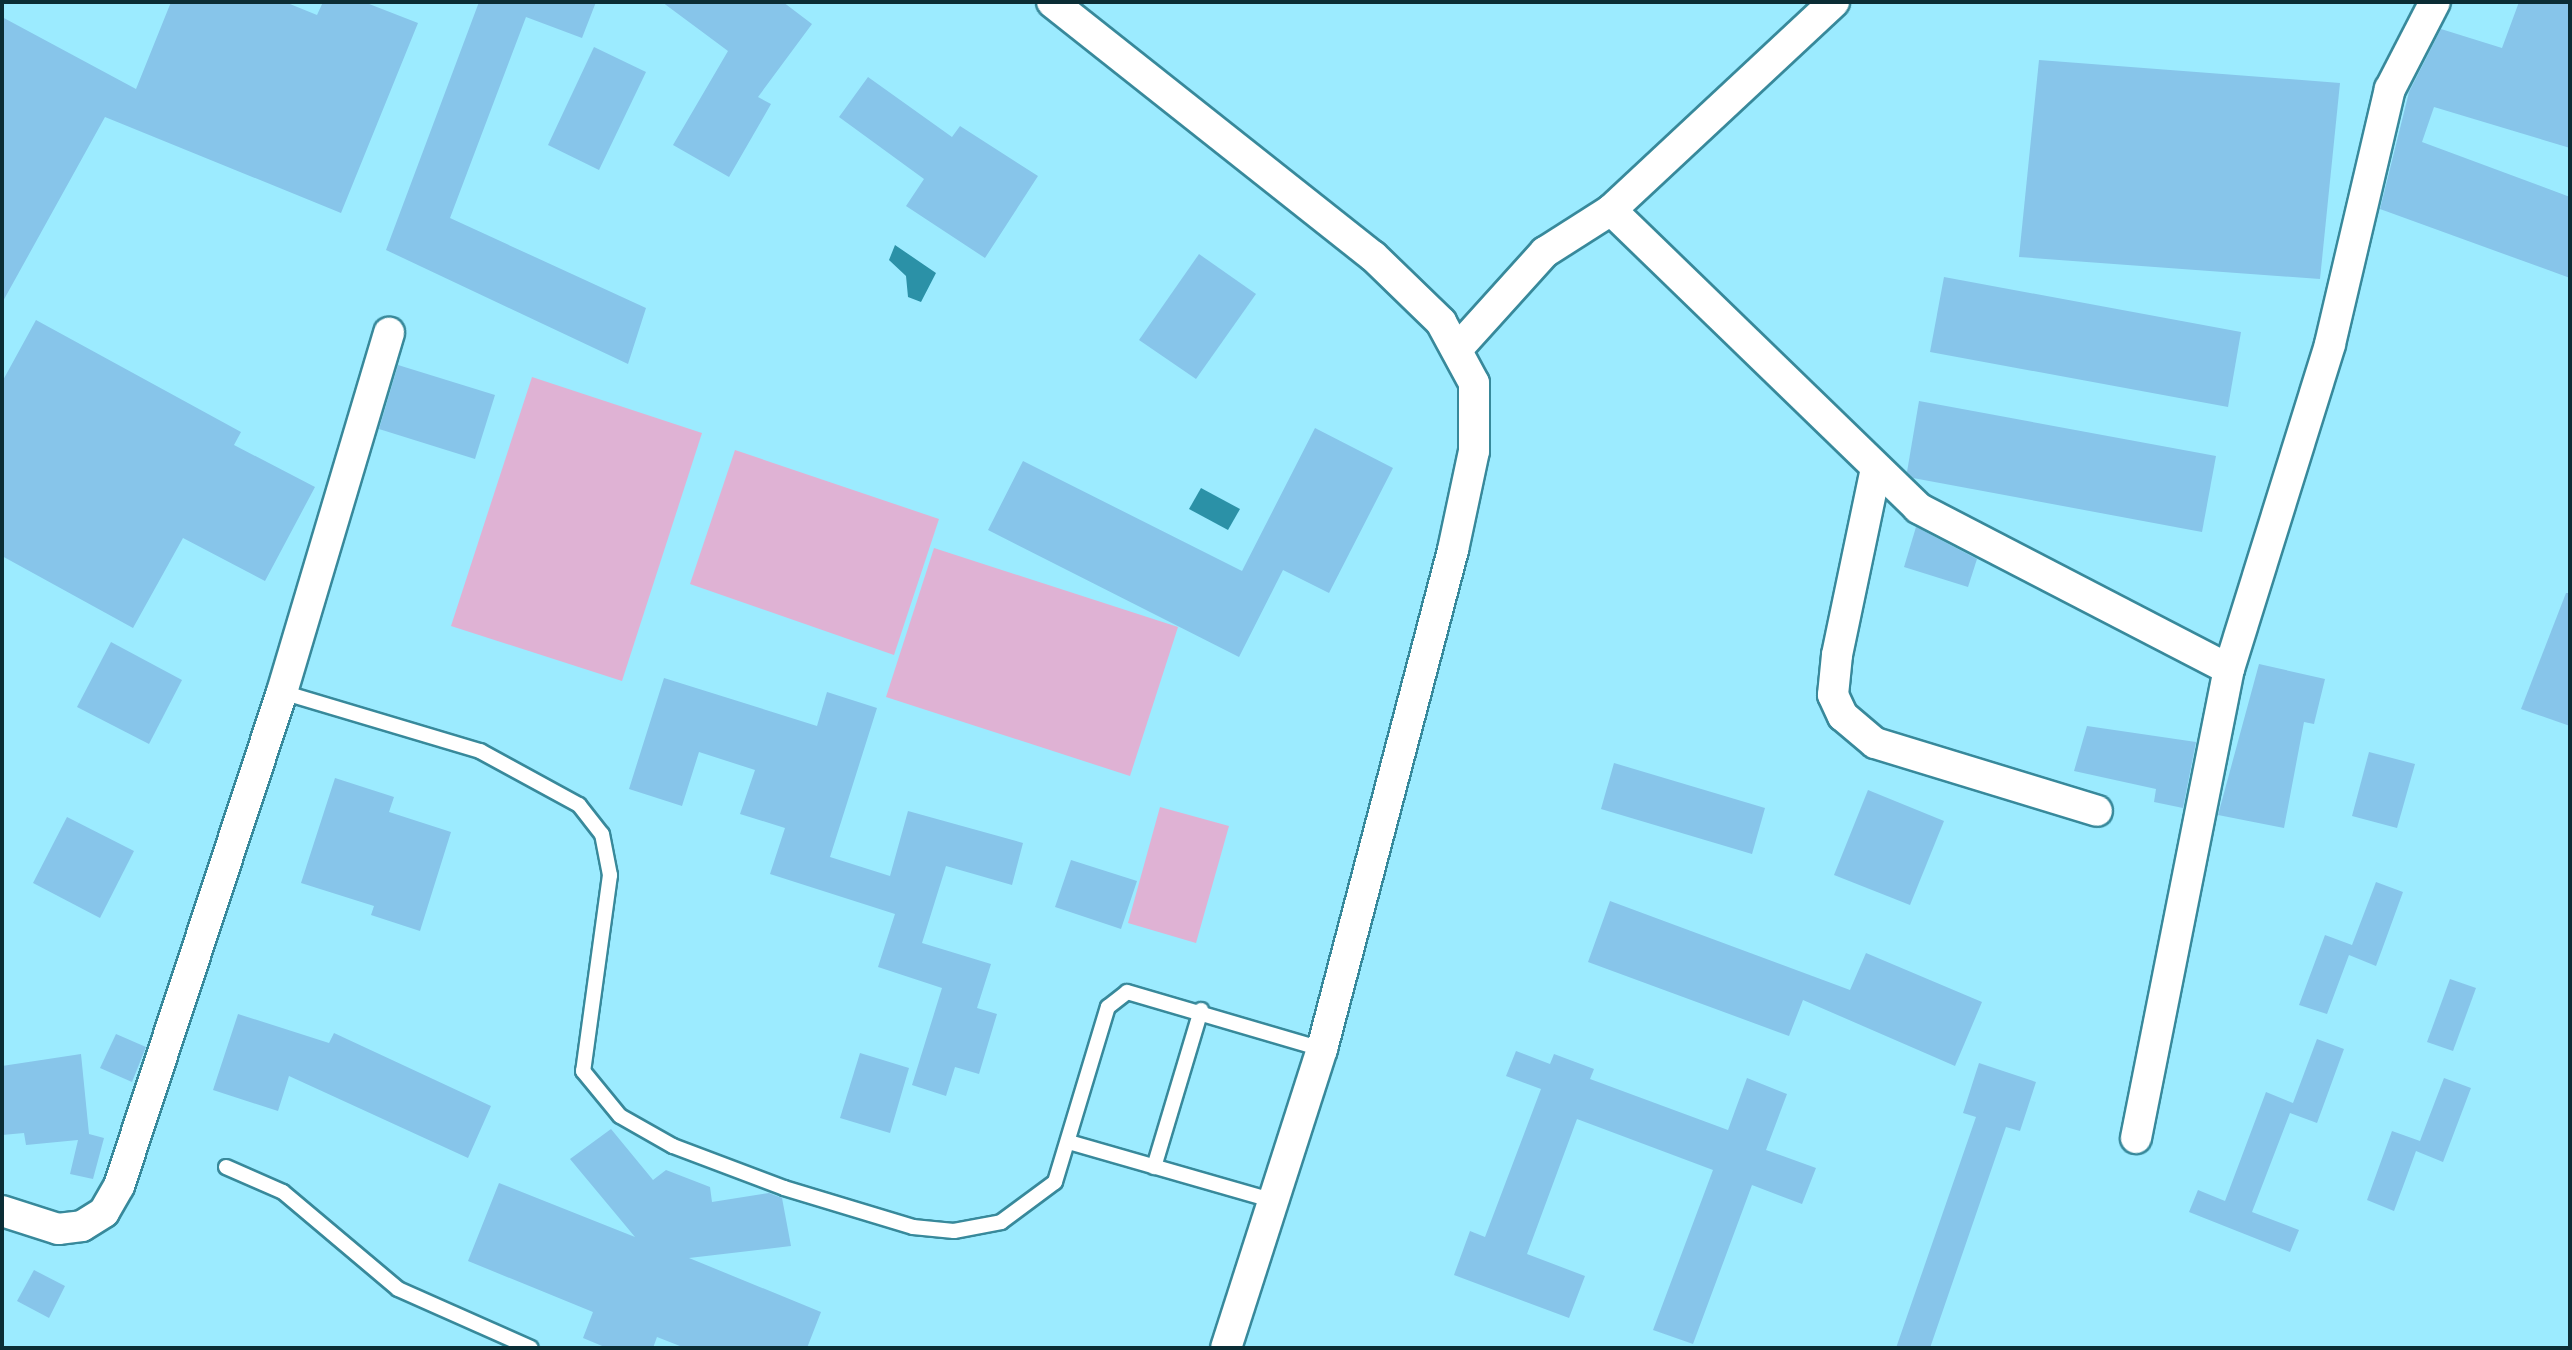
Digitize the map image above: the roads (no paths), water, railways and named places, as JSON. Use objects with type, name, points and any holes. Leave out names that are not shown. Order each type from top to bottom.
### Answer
[{"type":"street","points":[[1052,2],[1373,256],[1460,346],[1474,383],[1474,451],[1322,1049],[1226,1348]]},
{"type":"street","points":[[1460,346],[1545,252],[1611,210],[1834,2]]},
{"type":"street","points":[[2136,1138],[2229,669],[2330,344],[2390,89],[2435,2]]},
{"type":"street","points":[[1611,210],[1875,473],[1918,508],[2229,669]]},
{"type":"street","points":[[2,1211],[58,1229],[82,1226],[104,1212],[119,1186],[282,692],[389,333]]},
{"type":"street","points":[[1875,473],[1837,655],[1833,695],[1843,716],[1875,743],[2097,811]]},
{"type":"lane","points":[[282,692],[480,751],[579,805],[602,834],[610,875],[583,1071],[600,1099],[633,1124],[784,1188],[913,1227],[954,1231],[1001,1222],[1027,1206],[1055,1182],[1072,1143],[1114,997],[1147,993],[1322,1049]]},
{"type":"lane","points":[[1154,1167],[1201,1010]]},
{"type":"lane","points":[[1072,1143],[1274,1201]]},
{"type":"lane","points":[[226,1167],[283,1192],[398,1289],[531,1348]]},
{"type":"water","points":[[895,245],[936,273],[921,302],[908,297],[906,276],[889,260]]},
{"type":"water","points":[[1201,488],[1240,509],[1228,530],[1189,509]]}]
